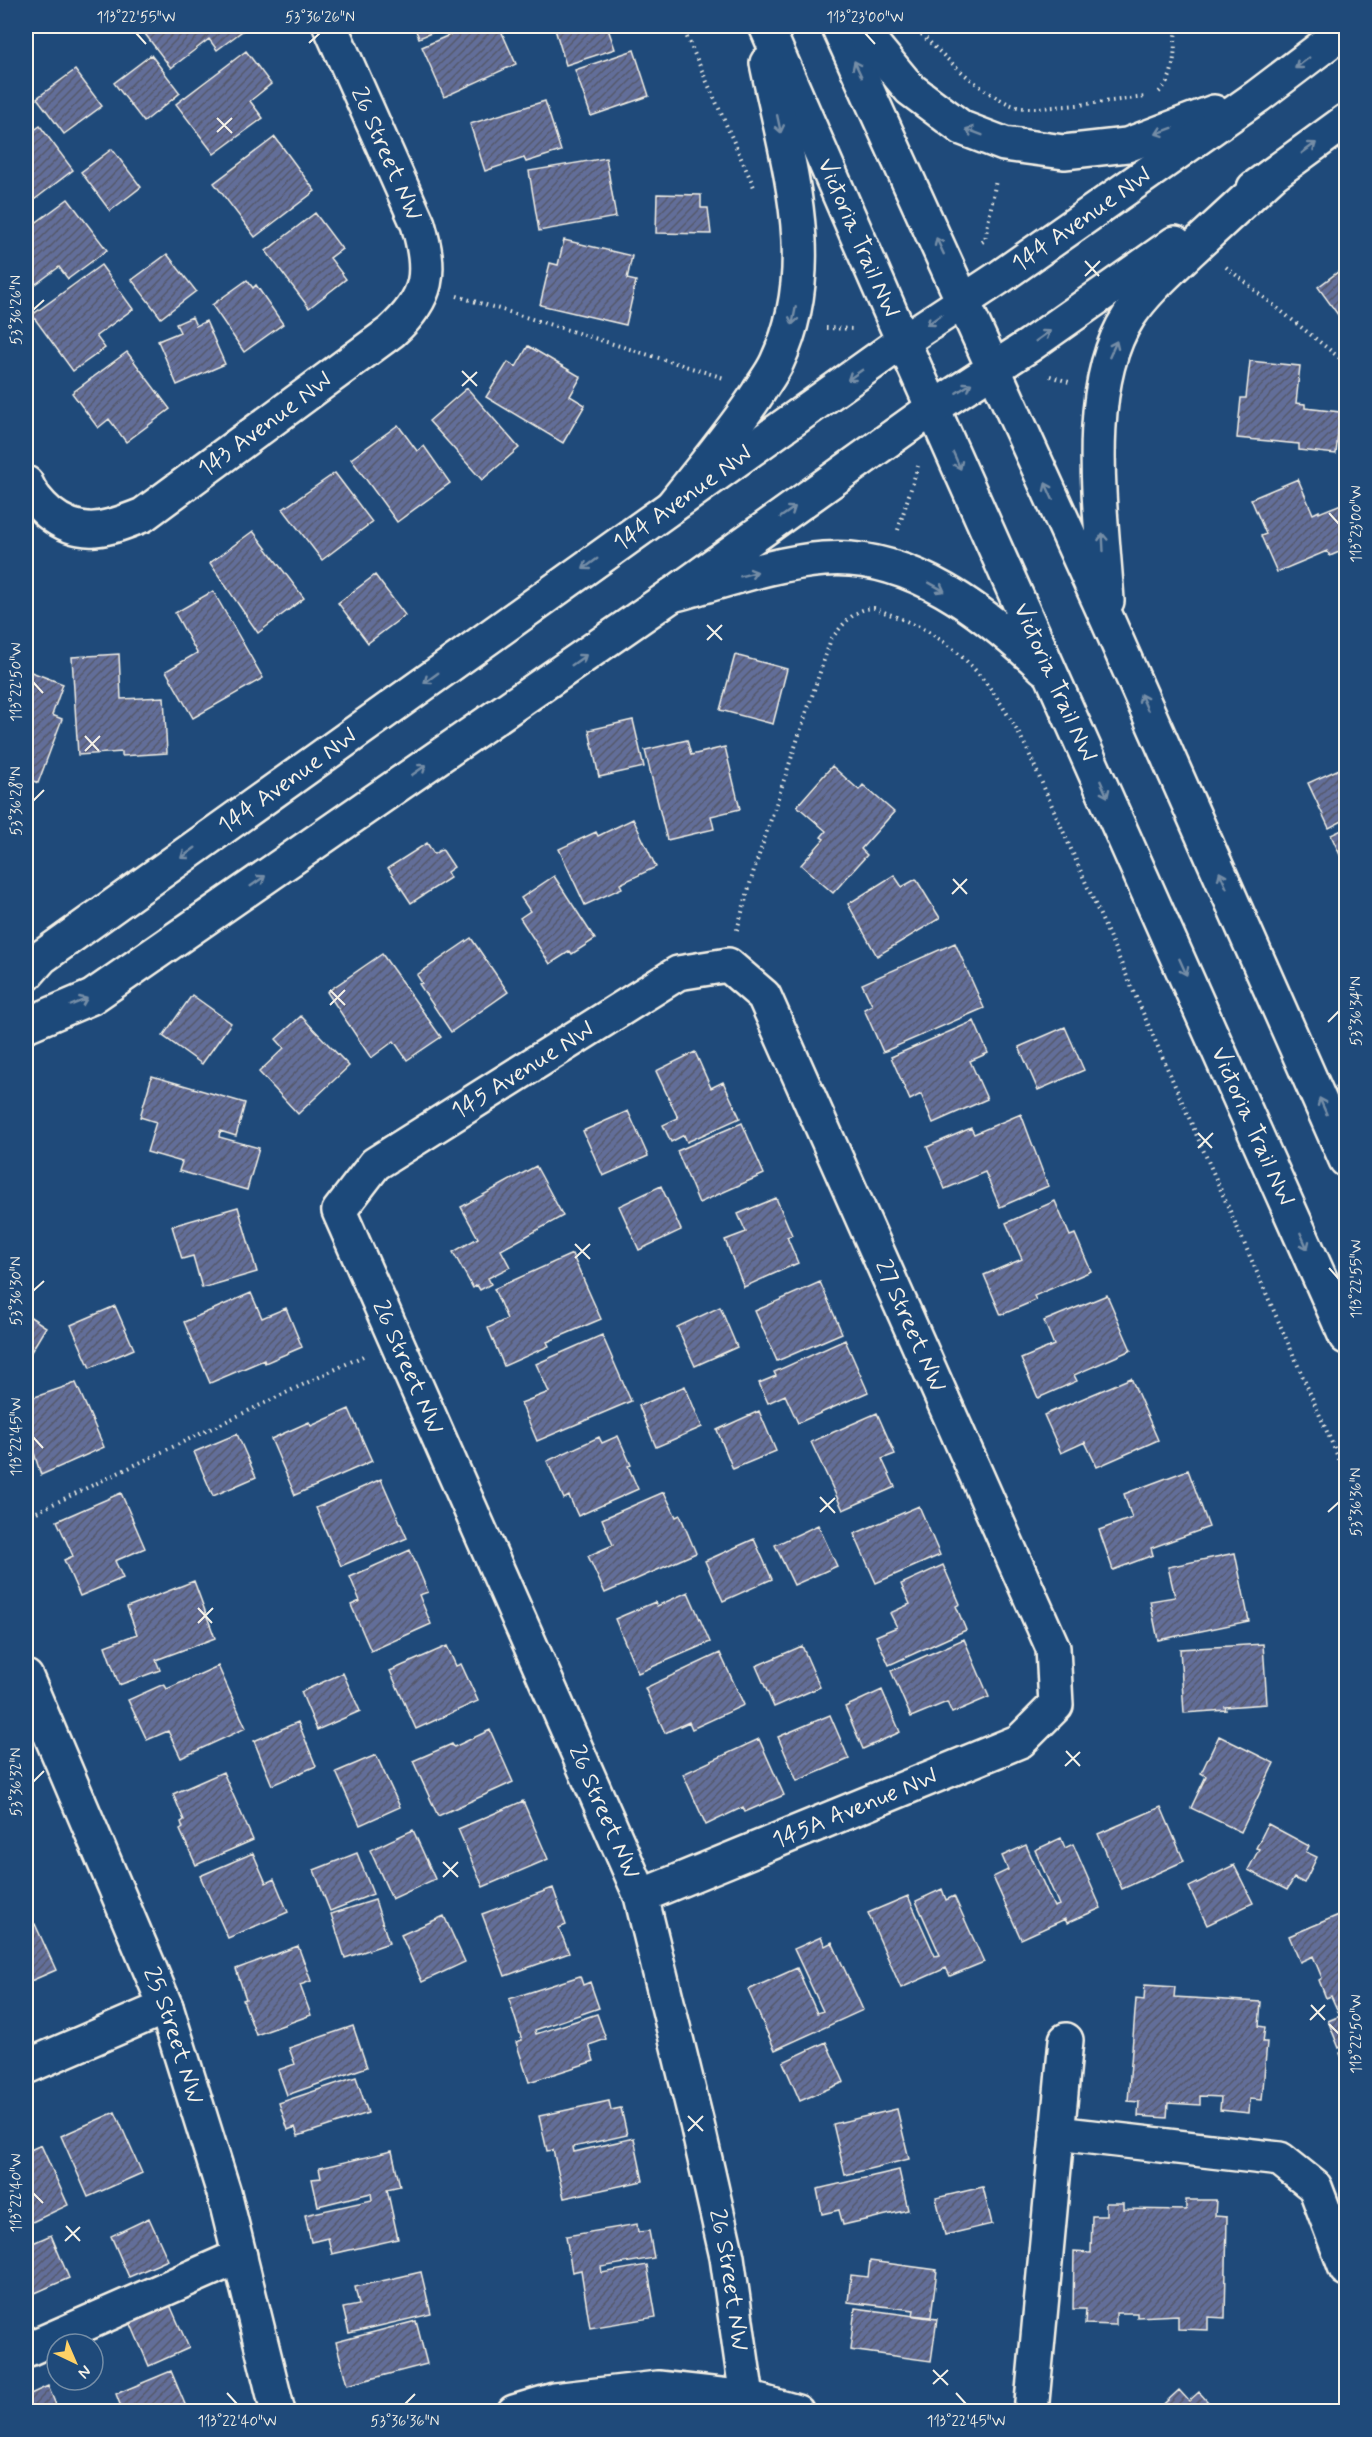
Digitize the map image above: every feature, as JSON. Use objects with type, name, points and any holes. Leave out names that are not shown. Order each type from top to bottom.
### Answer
[{"type":"street","name":"26 Street NW","points":[[330,26],[418,224],[426,251],[425,286]]},
{"type":"street","points":[[672,506],[746,412],[777,364],[792,326],[800,280],[801,241],[759,26]]},
{"type":"street","name":"Victoria Trail NW","points":[[766,26],[903,341],[1347,1337]]},
{"type":"street","points":[[838,26],[995,368],[1347,1160]]},
{"type":"street","points":[[858,26],[910,89],[962,128],[1004,144],[1064,152],[1127,145],[1258,96]]},
{"type":"street","name":"144 Avenue NW","points":[[26,975],[42,957],[903,341],[1000,277],[1258,96],[1347,29]]},
{"type":"street","points":[[26,1025],[92,997],[672,595],[933,408],[995,368],[1347,121]]},
{"type":"street","points":[[1108,621],[1099,467],[1101,391],[1110,354],[1129,317],[1156,284],[1271,176]]},
{"type":"street","name":"143 Avenue NW","points":[[26,483],[41,506],[58,520],[80,530],[99,530],[143,515],[391,332],[406,318],[425,286]]},
{"type":"street","points":[[672,595],[788,564],[825,559],[856,559],[920,577],[956,597],[1014,640],[1055,678]]},
{"type":"street","name":"145 Avenue NW","points":[[339,1211],[375,1164],[678,973],[728,965]]},
{"type":"street","name":"27 Street NW","points":[[728,965],[764,996],[774,1018],[1053,1648],[1056,1705]]},
{"type":"street","name":"26 Street NW","points":[[339,1211],[641,1896],[727,2257],[747,2398]]},
{"type":"street","name":"25 Street NW","points":[[26,1677],[166,2007],[208,2140],[240,2256],[278,2412]]},
{"type":"street","name":"145A Avenue NW","points":[[641,1896],[1020,1741],[1056,1705]]},
{"type":"street","points":[[26,2067],[166,2007]]},
{"type":"street","points":[[1031,2412],[1066,2040]]},
{"type":"street","points":[[1057,2133],[1280,2159],[1315,2187],[1346,2269]]},
{"type":"street","points":[[26,2350],[240,2256]]},
{"type":"street","points":[[514,2412],[554,2400],[658,2388],[747,2398],[797,2412]]},
{"type":"path","points":[[682,26],[757,195]]},
{"type":"path","points":[[913,26],[974,81],[992,94],[1015,107],[1033,107],[1152,96],[1160,92],[1167,85],[1172,72],[1176,26]]},
{"type":"path","points":[[985,240],[998,171]]},
{"type":"path","points":[[1221,263],[1347,363]]},
{"type":"path","points":[[425,286],[720,376],[730,382]]},
{"type":"path","points":[[824,328],[854,330]]},
{"type":"path","points":[[1043,374],[1071,383]]},
{"type":"path","points":[[896,537],[918,465]]},
{"type":"path","points":[[728,965],[754,870],[831,639],[849,618],[865,608],[874,608],[931,633],[983,678],[1007,712],[1027,749],[1347,1475]]},
{"type":"path","points":[[26,1517],[396,1340]]},
{"type":"building","points":[[139,26],[242,26],[245,29],[217,50],[209,39],[171,68]]},
{"type":"building","points":[[414,26],[448,26],[419,38]]},
{"type":"building","points":[[470,26],[499,26],[516,64],[444,97],[422,47]]},
{"type":"building","points":[[554,26],[607,26],[615,49],[566,65]]},
{"type":"building","points":[[634,50],[649,96],[591,116],[575,70]]},
{"type":"building","points":[[246,51],[271,84],[250,101],[263,118],[214,154],[176,104]]},
{"type":"building","points":[[151,55],[180,93],[144,122],[114,83]]},
{"type":"building","points":[[75,70],[102,106],[64,134],[37,98]]},
{"type":"building","points":[[545,101],[561,151],[526,162],[524,158],[485,171],[470,124]]},
{"type":"building","points":[[40,126],[73,170],[26,206],[26,136]]},
{"type":"building","points":[[275,137],[315,191],[255,237],[214,183]]},
{"type":"building","points":[[112,149],[141,187],[110,211],[81,172]]},
{"type":"building","points":[[606,158],[616,217],[539,231],[529,171]]},
{"type":"building","points":[[657,194],[701,195],[701,208],[708,208],[711,234],[656,233]]},
{"type":"building","points":[[68,199],[107,250],[68,279],[59,267],[36,284],[26,271],[26,230]]},
{"type":"building","points":[[315,213],[342,249],[330,258],[346,279],[309,308],[266,251]]},
{"type":"building","points":[[564,240],[632,256],[627,279],[636,281],[626,325],[540,305],[550,263],[558,265]]},
{"type":"building","points":[[167,254],[196,291],[161,318],[132,280]]},
{"type":"building","points":[[1346,259],[1346,326],[1318,287],[1343,268],[1340,264]]},
{"type":"building","points":[[101,265],[133,309],[96,336],[105,348],[73,371],[32,315]]},
{"type":"building","points":[[247,280],[253,288],[256,285],[283,324],[244,352],[212,305]]},
{"type":"building","points":[[192,317],[196,326],[206,321],[225,364],[177,385],[158,341],[180,332],[176,324]]},
{"type":"building","points":[[528,346],[581,377],[570,396],[585,405],[563,443],[486,397],[508,362],[516,367]]},
{"type":"building","points":[[127,352],[170,409],[126,442],[109,419],[98,428],[72,393]]},
{"type":"building","points":[[1250,361],[1300,366],[1296,403],[1305,404],[1305,408],[1340,412],[1336,454],[1299,450],[1299,444],[1237,438],[1241,398],[1246,398]]},
{"type":"building","points":[[467,388],[519,448],[482,480],[429,421]]},
{"type":"building","points":[[398,425],[417,451],[424,446],[450,483],[397,522],[351,459]]},
{"type":"building","points":[[335,473],[372,522],[322,560],[283,509]]},
{"type":"building","points":[[1298,479],[1313,514],[1346,502],[1346,549],[1330,556],[1327,551],[1277,572],[1261,536],[1266,534],[1251,499]]},
{"type":"building","points":[[253,531],[304,598],[258,633],[210,563]]},
{"type":"building","points":[[375,575],[405,615],[368,643],[338,603]]},
{"type":"building","points":[[213,591],[263,678],[193,718],[166,671],[197,653],[175,613]]},
{"type":"building","points":[[119,654],[121,699],[164,697],[167,753],[122,756],[122,752],[78,755],[72,657]]},
{"type":"building","points":[[735,655],[787,669],[773,724],[720,710]]},
{"type":"building","points":[[26,670],[63,684],[52,715],[62,719],[38,783],[26,778]]},
{"type":"building","points":[[633,720],[644,767],[599,777],[589,730]]},
{"type":"building","points":[[687,740],[691,755],[725,747],[740,809],[711,816],[714,829],[667,840],[645,750]]},
{"type":"building","points":[[832,766],[859,790],[863,785],[894,812],[861,849],[867,855],[833,893],[801,865],[824,839],[821,837],[826,831],[797,806]]},
{"type":"building","points":[[1346,766],[1346,819],[1329,828],[1308,783]]},
{"type":"building","points":[[633,819],[656,867],[620,884],[622,888],[585,905],[559,849],[596,832],[598,836]]},
{"type":"building","points":[[1346,828],[1346,868],[1331,835]]},
{"type":"building","points":[[427,843],[434,854],[442,849],[454,867],[447,872],[450,878],[411,903],[388,868]]},
{"type":"building","points":[[894,875],[902,887],[916,879],[940,918],[877,956],[848,904]]},
{"type":"building","points":[[554,876],[595,939],[572,954],[570,951],[550,964],[520,918],[530,911],[521,898]]},
{"type":"building","points":[[471,938],[508,992],[451,1032],[419,984],[422,983],[417,975]]},
{"type":"building","points":[[955,943],[984,1008],[883,1052],[864,1009],[872,1005],[862,984]]},
{"type":"building","points":[[382,954],[441,1037],[407,1060],[394,1041],[371,1058],[327,992]]},
{"type":"building","points":[[192,995],[231,1023],[202,1064],[163,1036]]},
{"type":"building","points":[[301,1016],[349,1066],[298,1114],[259,1072],[284,1048],[276,1039]]},
{"type":"building","points":[[974,1021],[988,1053],[970,1061],[987,1099],[933,1123],[921,1094],[910,1100],[891,1057]]},
{"type":"building","points":[[1065,1027],[1084,1070],[1038,1090],[1019,1047]]},
{"type":"building","points":[[695,1052],[711,1088],[723,1082],[740,1118],[687,1142],[684,1135],[671,1142],[663,1125],[678,1118],[656,1071]]},
{"type":"building","points":[[152,1076],[245,1103],[236,1136],[220,1131],[219,1137],[259,1148],[247,1190],[179,1171],[182,1162],[147,1152],[156,1122],[140,1117]]},
{"type":"building","points":[[628,1111],[648,1156],[603,1176],[583,1131]]},
{"type":"building","points":[[1021,1114],[1048,1186],[1000,1207],[985,1172],[945,1189],[927,1147],[971,1128],[974,1134]]},
{"type":"building","points":[[742,1123],[764,1174],[699,1203],[677,1151]]},
{"type":"building","points":[[536,1166],[563,1216],[501,1250],[510,1267],[488,1278],[491,1284],[480,1290],[477,1285],[473,1288],[453,1252],[478,1238],[461,1207]]},
{"type":"building","points":[[661,1186],[681,1230],[639,1250],[619,1206]]},
{"type":"building","points":[[776,1198],[792,1235],[787,1237],[798,1263],[744,1287],[725,1240],[746,1232],[738,1214]]},
{"type":"building","points":[[1055,1201],[1070,1236],[1075,1234],[1091,1271],[1034,1296],[1036,1300],[1001,1315],[984,1275],[1022,1259],[1006,1223]]},
{"type":"building","points":[[238,1207],[257,1272],[202,1288],[193,1256],[182,1259],[172,1226]]},
{"type":"building","points":[[572,1254],[601,1319],[547,1342],[549,1346],[504,1366],[488,1328],[507,1319],[494,1289]]},
{"type":"building","points":[[820,1282],[842,1333],[777,1361],[755,1311]]},
{"type":"building","points":[[251,1293],[262,1318],[286,1308],[302,1347],[210,1383],[184,1322]]},
{"type":"building","points":[[1107,1295],[1131,1350],[1074,1375],[1077,1381],[1038,1398],[1021,1359],[1054,1345],[1044,1321]]},
{"type":"building","points":[[115,1306],[134,1349],[90,1368],[71,1325]]},
{"type":"building","points":[[720,1307],[737,1347],[695,1366],[677,1327]]},
{"type":"building","points":[[26,1314],[46,1327],[26,1360]]},
{"type":"building","points":[[602,1335],[631,1401],[537,1441],[521,1403],[549,1392],[536,1364]]},
{"type":"building","points":[[845,1340],[868,1392],[798,1423],[785,1395],[768,1403],[759,1383],[776,1376],[774,1372]]},
{"type":"building","points":[[1131,1378],[1158,1440],[1097,1467],[1085,1442],[1061,1453],[1044,1415]]},
{"type":"building","points":[[76,1383],[104,1447],[41,1475],[26,1428],[26,1400]]},
{"type":"building","points":[[685,1386],[702,1427],[656,1447],[639,1406]]},
{"type":"building","points":[[349,1409],[372,1461],[295,1495],[271,1439],[309,1422],[311,1426]]},
{"type":"building","points":[[759,1411],[776,1451],[733,1469],[717,1430]]},
{"type":"building","points":[[877,1413],[895,1454],[882,1459],[895,1487],[843,1510],[811,1442]]},
{"type":"building","points":[[237,1434],[256,1477],[213,1496],[194,1452]]},
{"type":"building","points":[[618,1436],[631,1465],[628,1466],[638,1489],[578,1516],[569,1496],[564,1499],[547,1461],[599,1437],[602,1443]]},
{"type":"building","points":[[1188,1470],[1209,1527],[1151,1548],[1153,1555],[1113,1570],[1099,1530],[1132,1518],[1124,1494]]},
{"type":"building","points":[[381,1479],[407,1538],[341,1566],[316,1508]]},
{"type":"building","points":[[664,1492],[676,1517],[680,1515],[696,1553],[605,1593],[588,1556],[613,1545],[602,1519]]},
{"type":"building","points":[[121,1493],[145,1548],[115,1561],[123,1578],[80,1596],[64,1560],[73,1556],[57,1521]]},
{"type":"building","points":[[919,1506],[940,1555],[876,1583],[854,1534]]},
{"type":"building","points":[[818,1525],[837,1566],[794,1585],[775,1545]]},
{"type":"building","points":[[754,1539],[772,1579],[723,1601],[705,1561]]},
{"type":"building","points":[[410,1550],[428,1592],[419,1595],[431,1624],[371,1651],[351,1605],[360,1601],[350,1577]]},
{"type":"building","points":[[1235,1553],[1249,1621],[1158,1640],[1150,1601],[1175,1597],[1168,1567]]},
{"type":"building","points":[[943,1565],[960,1604],[956,1606],[966,1630],[889,1665],[876,1636],[897,1627],[890,1613],[910,1604],[901,1584]]},
{"type":"building","points":[[194,1581],[215,1638],[156,1660],[160,1670],[119,1685],[105,1646],[137,1634],[127,1607]]},
{"type":"building","points":[[688,1592],[710,1642],[638,1673],[615,1619],[655,1602],[657,1606]]},
{"type":"building","points":[[964,1639],[989,1697],[952,1713],[947,1702],[911,1717],[891,1671]]},
{"type":"building","points":[[1263,1644],[1267,1704],[1184,1713],[1180,1649]]},
{"type":"building","points":[[447,1646],[456,1666],[461,1664],[478,1701],[416,1729],[390,1671]]},
{"type":"building","points":[[802,1646],[820,1687],[774,1707],[756,1666]]},
{"type":"building","points":[[720,1653],[744,1705],[692,1729],[689,1722],[665,1733],[645,1688]]},
{"type":"building","points":[[218,1666],[246,1728],[181,1758],[168,1731],[147,1740],[128,1700],[164,1684],[167,1689]]},
{"type":"building","points":[[343,1673],[360,1711],[317,1730],[301,1692]]},
{"type":"building","points":[[882,1690],[900,1732],[863,1749],[845,1707]]},
{"type":"building","points":[[830,1715],[849,1759],[797,1781],[778,1737]]},
{"type":"building","points":[[298,1722],[316,1766],[272,1785],[254,1741]]},
{"type":"building","points":[[490,1730],[513,1782],[438,1816],[413,1761],[452,1744],[454,1747]]},
{"type":"building","points":[[1219,1736],[1274,1763],[1241,1832],[1191,1808],[1206,1776],[1201,1773]]},
{"type":"building","points":[[759,1739],[784,1795],[745,1812],[743,1807],[706,1825],[683,1774]]},
{"type":"building","points":[[376,1755],[400,1807],[360,1825],[336,1772]]},
{"type":"building","points":[[223,1772],[253,1840],[196,1865],[180,1830],[183,1828],[181,1822],[184,1820],[173,1794]]},
{"type":"building","points":[[523,1801],[548,1859],[483,1887],[458,1829]]},
{"type":"building","points":[[1161,1807],[1184,1861],[1122,1889],[1098,1834]]},
{"type":"building","points":[[1268,1824],[1309,1846],[1306,1852],[1317,1857],[1304,1883],[1294,1878],[1287,1890],[1248,1870]]},
{"type":"building","points":[[413,1830],[435,1879],[392,1899],[370,1850]]},
{"type":"building","points":[[1061,1838],[1065,1848],[1073,1844],[1101,1908],[1067,1923],[1065,1919],[1021,1939],[993,1877],[1008,1870],[1002,1856],[1026,1845],[1054,1907],[1059,1905],[1035,1850]]},
{"type":"building","points":[[253,1853],[266,1883],[274,1879],[288,1912],[228,1938],[200,1876]]},
{"type":"building","points":[[357,1853],[373,1894],[330,1911],[314,1870]]},
{"type":"building","points":[[1234,1865],[1253,1903],[1207,1925],[1189,1887]]},
{"type":"building","points":[[553,1888],[566,1925],[559,1928],[569,1953],[505,1976],[482,1914]]},
{"type":"building","points":[[942,1889],[946,1900],[954,1896],[984,1962],[950,1976],[946,1968],[901,1988],[868,1913],[908,1896],[935,1956],[940,1955],[916,1901]]},
{"type":"building","points":[[375,1900],[389,1943],[345,1958],[331,1914]]},
{"type":"building","points":[[1346,1912],[1346,2045],[1339,2048],[1328,2021],[1340,2016],[1331,1996],[1326,1998],[1319,1980],[1322,1978],[1313,1956],[1300,1962],[1289,1936]]},
{"type":"building","points":[[444,1916],[465,1962],[422,1982],[401,1935]]},
{"type":"building","points":[[35,1924],[56,1970],[26,1983],[26,1928]]},
{"type":"building","points":[[821,1937],[825,1946],[832,1942],[863,2010],[775,2050],[748,1990],[797,1968],[817,2013],[823,2011],[794,1949]]},
{"type":"building","points":[[298,1946],[311,1981],[300,1985],[311,2015],[256,2035],[243,2000],[246,1999],[236,1969]]},
{"type":"building","points":[[580,1976],[583,1985],[590,1982],[599,2008],[535,2030],[536,2034],[597,2014],[606,2039],[589,2045],[594,2061],[529,2082],[516,2042],[522,2040],[509,1999]]},
{"type":"building","points":[[1145,1985],[1175,1987],[1174,1997],[1261,2002],[1259,2026],[1265,2027],[1263,2042],[1267,2042],[1262,2100],[1250,2099],[1249,2113],[1220,2110],[1221,2097],[1200,2096],[1200,2105],[1168,2103],[1167,2118],[1138,2116],[1139,2102],[1128,2101],[1136,1999],[1144,2000]]},
{"type":"building","points":[[353,2026],[367,2067],[287,2095],[278,2070],[295,2064],[289,2048]]},
{"type":"building","points":[[826,2042],[844,2082],[800,2101],[783,2062]]},
{"type":"building","points":[[1346,2050],[1346,2068],[1340,2053]]},
{"type":"building","points":[[356,2077],[368,2113],[298,2136],[295,2127],[288,2130],[279,2103]]},
{"type":"building","points":[[609,2101],[611,2110],[621,2108],[627,2135],[573,2147],[574,2152],[634,2138],[643,2181],[564,2198],[553,2150],[547,2151],[539,2116]]},
{"type":"building","points":[[897,2109],[909,2159],[845,2175],[833,2124]]},
{"type":"building","points":[[115,2112],[142,2173],[88,2197],[61,2136]]},
{"type":"building","points":[[41,2145],[68,2205],[26,2225],[26,2152]]},
{"type":"building","points":[[392,2151],[400,2186],[387,2189],[398,2239],[332,2254],[328,2238],[311,2242],[305,2215],[372,2200],[371,2193],[318,2206],[312,2179],[321,2178],[319,2168]]},
{"type":"building","points":[[899,2170],[908,2210],[843,2225],[839,2210],[822,2214],[817,2189]]},
{"type":"building","points":[[983,2187],[992,2224],[945,2235],[936,2198]]},
{"type":"building","points":[[1186,2200],[1216,2200],[1215,2216],[1227,2217],[1225,2318],[1208,2317],[1208,2330],[1178,2329],[1178,2315],[1137,2317],[1137,2313],[1116,2313],[1116,2325],[1085,2324],[1086,2309],[1073,2309],[1074,2252],[1091,2253],[1092,2216],[1106,2216],[1106,2203],[1124,2203],[1124,2209],[1186,2210]]},
{"type":"building","points":[[149,2218],[168,2260],[129,2277],[111,2236]]},
{"type":"building","points":[[637,2224],[638,2232],[649,2231],[654,2258],[601,2267],[602,2273],[647,2265],[656,2317],[590,2328],[581,2270],[572,2272],[566,2236]]},
{"type":"building","points":[[51,2235],[69,2278],[26,2297],[26,2246]]},
{"type":"building","points":[[870,2261],[937,2270],[931,2317],[913,2315],[914,2310],[848,2302],[851,2275],[868,2277]]},
{"type":"building","points":[[421,2272],[431,2314],[349,2333],[343,2308],[359,2305],[355,2287]]},
{"type":"building","points":[[170,2305],[189,2348],[149,2366],[130,2322]]},
{"type":"building","points":[[855,2308],[937,2319],[931,2361],[850,2350]]},
{"type":"building","points":[[416,2321],[427,2364],[347,2385],[336,2342]]},
{"type":"building","points":[[171,2371],[187,2409],[184,2412],[123,2412],[116,2394]]},
{"type":"building","points":[[45,2387],[45,2392],[51,2392],[59,2412],[26,2412],[26,2396]]},
{"type":"building","points":[[1179,2390],[1189,2401],[1199,2392],[1217,2412],[1155,2412]]}]
